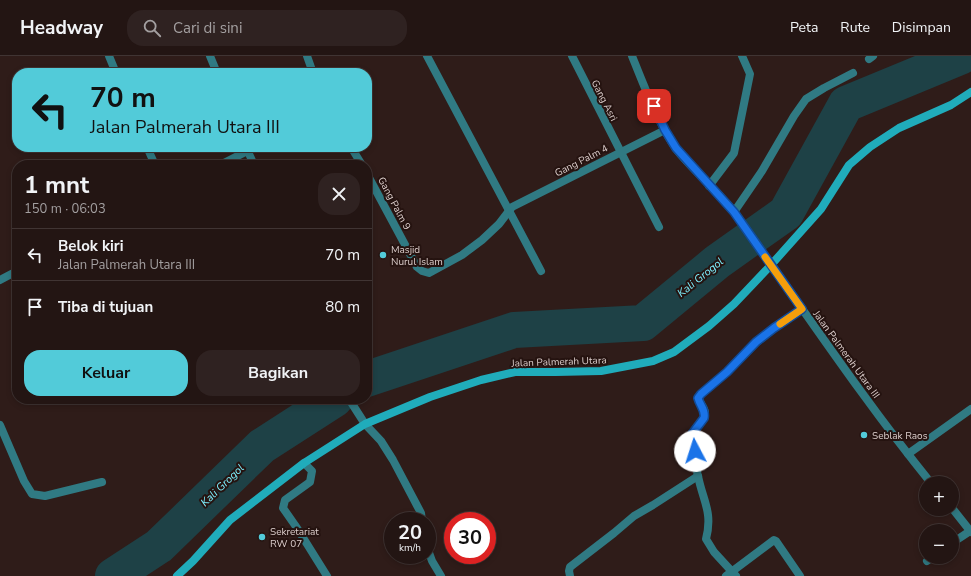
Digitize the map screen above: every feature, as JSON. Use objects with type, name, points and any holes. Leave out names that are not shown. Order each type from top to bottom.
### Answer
[{"type":"street","points":[[109,56],[114,68]]},
{"type":"street","points":[[210,56],[215,68]]},
{"type":"street","points":[[306,56],[311,68]]},
{"type":"street","points":[[427,56],[541,271]]},
{"type":"street","name":"Gang Asri","points":[[572,56],[659,227]]},
{"type":"street","name":"Jalan Palmerah Utara III","points":[[632,56],[665,130],[683,157],[734,212],[802,309],[925,476]]},
{"type":"street","points":[[709,186],[734,153],[750,74],[742,56]]},
{"type":"street","points":[[734,212],[762,171],[794,116],[806,100],[824,88],[853,73]]},
{"type":"street","name":"Jalan Palmerah Utara","points":[[177,576],[193,561],[230,520],[304,463],[365,424],[430,397],[482,380],[515,372],[601,371],[653,361],[674,352],[709,326],[734,304],[771,265],[821,209],[849,165],[870,147],[899,128],[950,105],[971,92]]},
{"type":"street","name":"Gang Palm 4","points":[[508,210],[665,130]]},
{"type":"street","points":[[228,160],[242,152]]},
{"type":"street","name":"Gang Palm 9","points":[[372,183],[417,267],[420,271],[426,273],[429,273],[462,255],[482,240],[499,224],[508,210]]},
{"type":"street","points":[[0,280],[12,274]]},
{"type":"street","points":[[800,576],[774,540],[731,574],[706,540],[709,528],[709,516],[698,476],[698,460],[692,438],[694,431],[705,415],[699,401],[699,396],[727,372],[756,342],[802,309]]},
{"type":"street","points":[[352,404],[365,424],[381,441],[393,460],[420,512]]},
{"type":"street","points":[[908,454],[971,409]]},
{"type":"street","points":[[0,425],[24,482],[32,494],[45,496],[102,482]]},
{"type":"street","points":[[304,463],[312,471],[310,482],[285,500],[283,508],[327,576]]},
{"type":"street","points":[[570,576],[570,568],[634,516],[698,476]]},
{"type":"street","points":[[959,516],[971,531],[959,539]]},
{"type":"street","points":[[434,564],[441,576]]},
{"type":"waterway","name":"Kali Grogol","points":[[372,377],[514,330],[643,323],[717,262],[786,213],[846,104],[962,56]]},
{"type":"waterway","name":"Kali Grogol","points":[[113,576],[159,546],[262,446],[327,404]]},
{"type":"slow traffic","points":[[765,257],[802,309],[780,324]]},
{"type":"place","name":"Masjid Nurul Islam","points":[[383,255]]},
{"type":"place","name":"Seblak Raos","points":[[864,435]]},
{"type":"place","name":"Sekretariat RW 07","points":[[262,537]]},
{"type":"route","points":[[654,106],[665,130],[676,148],[734,212],[802,309],[756,342],[727,372],[701,394],[698,398],[705,415],[692,434],[695,451]]}]
